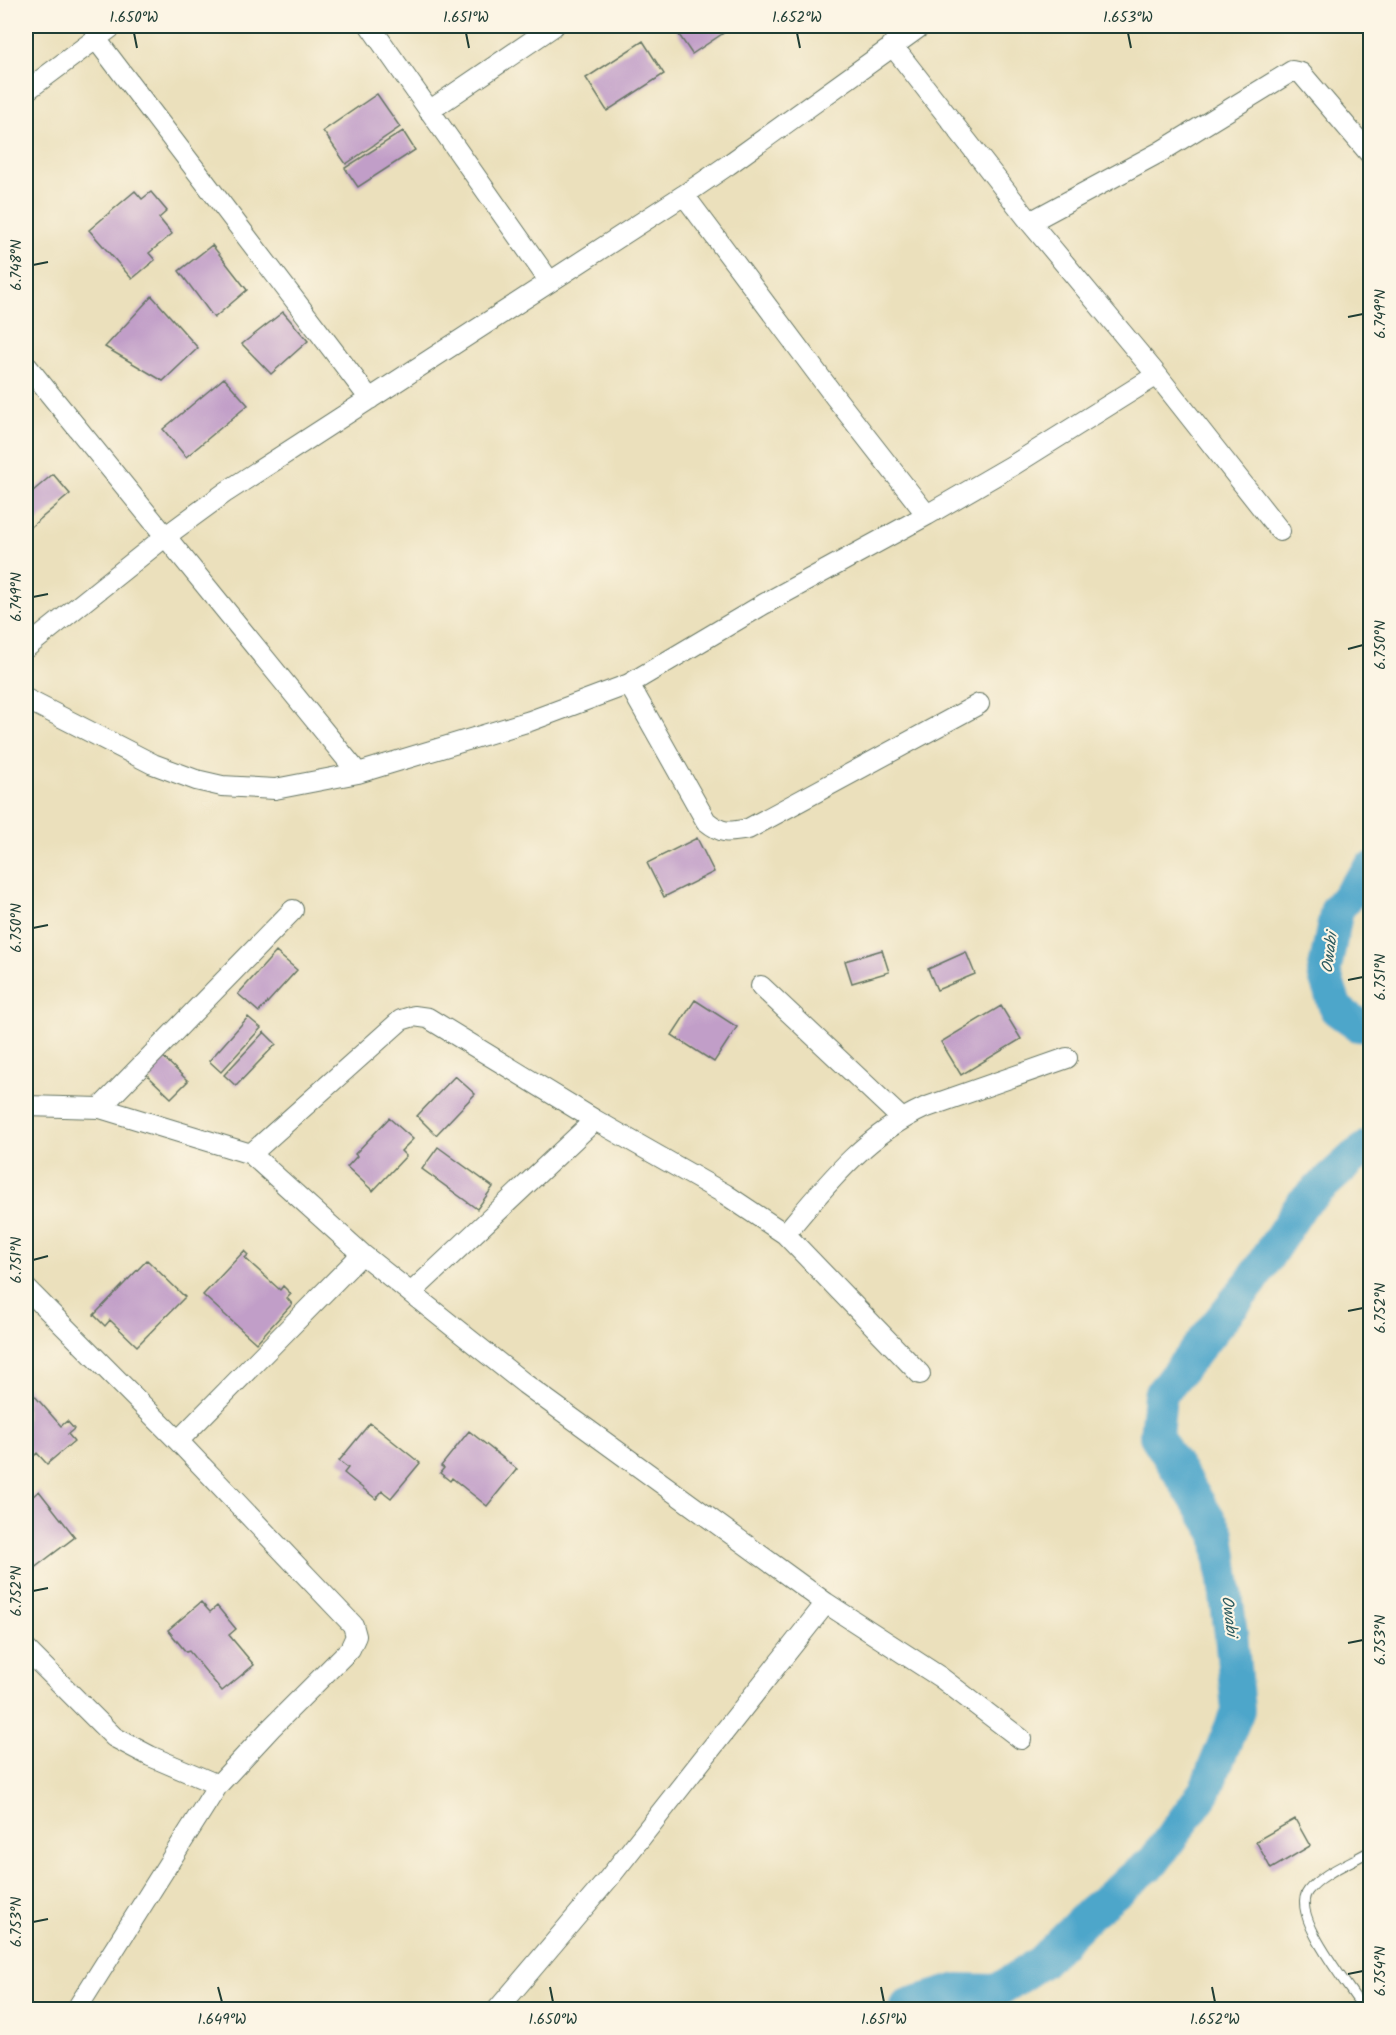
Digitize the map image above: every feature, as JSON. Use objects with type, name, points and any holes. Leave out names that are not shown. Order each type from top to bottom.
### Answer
[{"type":"street","points":[[26,91],[113,26]]},
{"type":"street","points":[[370,26],[550,282]]},
{"type":"street","points":[[429,111],[554,26]]},
{"type":"street","points":[[26,648],[166,536],[226,492],[684,195],[921,26]]},
{"type":"street","points":[[96,39],[370,399]]},
{"type":"street","points":[[892,45],[1030,222],[1157,375],[1280,531]]},
{"type":"street","points":[[1030,222],[1160,152],[1292,71],[1301,73],[1371,154]]},
{"type":"street","points":[[684,195],[835,398],[927,515]]},
{"type":"street","points":[[27,370],[166,536],[358,773]]},
{"type":"street","points":[[26,699],[153,764],[196,780],[222,786],[275,789],[358,773],[530,721],[629,684],[765,604],[927,515],[1157,375]]},
{"type":"street","points":[[629,684],[706,821],[717,830],[725,832],[748,829],[979,704]]},
{"type":"street","points":[[100,1108],[293,910]]},
{"type":"street","points":[[761,986],[901,1118]]},
{"type":"street","points":[[251,1154],[401,1020],[414,1016],[428,1018],[595,1120],[725,1194],[785,1234],[920,1374]]},
{"type":"street","points":[[785,1234],[840,1168],[901,1118],[1067,1058]]},
{"type":"street","points":[[26,1106],[100,1108],[251,1154],[362,1254],[525,1384],[826,1604],[940,1677],[1021,1739]]},
{"type":"street","points":[[411,1293],[595,1120]]},
{"type":"street","points":[[177,1441],[362,1254]]},
{"type":"street","points":[[26,1288],[177,1441],[353,1625],[356,1636],[350,1649],[218,1785],[76,2010]]},
{"type":"street","points":[[497,2010],[609,1878],[826,1604]]},
{"type":"street","points":[[26,1649],[114,1737],[150,1756],[218,1785]]},
{"type":"lane","points":[[1364,2010],[1329,1959],[1311,1927],[1304,1904],[1308,1891],[1318,1880],[1371,1851]]},
{"type":"building","points":[[673,26],[734,26],[692,54]]},
{"type":"building","points":[[643,41],[664,74],[607,111],[586,78]]},
{"type":"building","points":[[377,94],[400,127],[346,164],[323,131]]},
{"type":"building","points":[[403,131],[415,150],[358,187],[345,168]]},
{"type":"building","points":[[135,191],[142,199],[151,192],[167,211],[159,218],[172,234],[149,253],[155,260],[132,279],[89,230]]},
{"type":"building","points":[[212,245],[247,290],[214,318],[179,271]]},
{"type":"building","points":[[152,296],[198,348],[163,381],[105,347]]},
{"type":"building","points":[[283,312],[308,341],[271,374],[242,344]]},
{"type":"building","points":[[224,378],[248,405],[186,457],[163,429]]},
{"type":"building","points":[[53,474],[70,494],[26,531],[26,497]]},
{"type":"building","points":[[697,838],[714,872],[664,897],[647,863]]},
{"type":"building","points":[[882,950],[889,972],[852,983],[845,961]]},
{"type":"building","points":[[276,952],[297,970],[259,1012],[238,994]]},
{"type":"building","points":[[966,952],[975,974],[937,990],[928,969]]},
{"type":"building","points":[[695,1000],[737,1027],[714,1062],[672,1035]]},
{"type":"building","points":[[1001,1006],[1021,1039],[961,1075],[941,1042]]},
{"type":"building","points":[[248,1017],[261,1028],[221,1072],[209,1061]]},
{"type":"building","points":[[264,1032],[276,1044],[236,1086],[224,1075]]},
{"type":"building","points":[[162,1056],[188,1081],[171,1098],[145,1073]]},
{"type":"building","points":[[455,1076],[475,1094],[436,1135],[417,1116]]},
{"type":"building","points":[[389,1118],[413,1139],[401,1151],[406,1156],[373,1191],[347,1167],[357,1156],[355,1154]]},
{"type":"building","points":[[438,1147],[493,1187],[477,1209],[422,1169]]},
{"type":"building","points":[[244,1251],[248,1255],[245,1258],[280,1290],[283,1286],[291,1294],[287,1298],[292,1304],[256,1343],[203,1295]]},
{"type":"building","points":[[147,1260],[185,1297],[137,1346],[110,1320],[105,1326],[94,1315]]},
{"type":"building","points":[[26,1386],[61,1426],[67,1421],[74,1429],[68,1434],[74,1441],[47,1464],[37,1453],[34,1456],[26,1446]]},
{"type":"building","points":[[370,1423],[420,1463],[391,1498],[382,1491],[376,1499],[344,1473],[348,1468],[339,1461]]},
{"type":"building","points":[[469,1431],[517,1469],[487,1506],[452,1478],[450,1481],[440,1473],[444,1468],[441,1466]]},
{"type":"building","points":[[39,1491],[75,1537],[29,1572],[26,1567],[26,1502]]},
{"type":"building","points":[[201,1602],[210,1612],[217,1606],[236,1629],[229,1635],[254,1665],[222,1691],[189,1651],[186,1652],[168,1630]]},
{"type":"building","points":[[1295,1819],[1310,1846],[1271,1869],[1256,1841]]},
{"type":"waterway","name":"Owabi","points":[[1370,869],[1337,909],[1324,973],[1336,1009],[1358,1025],[1370,1026]]},
{"type":"waterway","name":"Owabi","points":[[905,2010],[908,2005],[958,1990],[997,1991],[1041,1962],[1091,1912],[1154,1861],[1205,1791],[1238,1710],[1231,1634],[1218,1534],[1156,1436],[1160,1395],[1251,1282],[1302,1204],[1353,1158],[1370,1146]]}]
